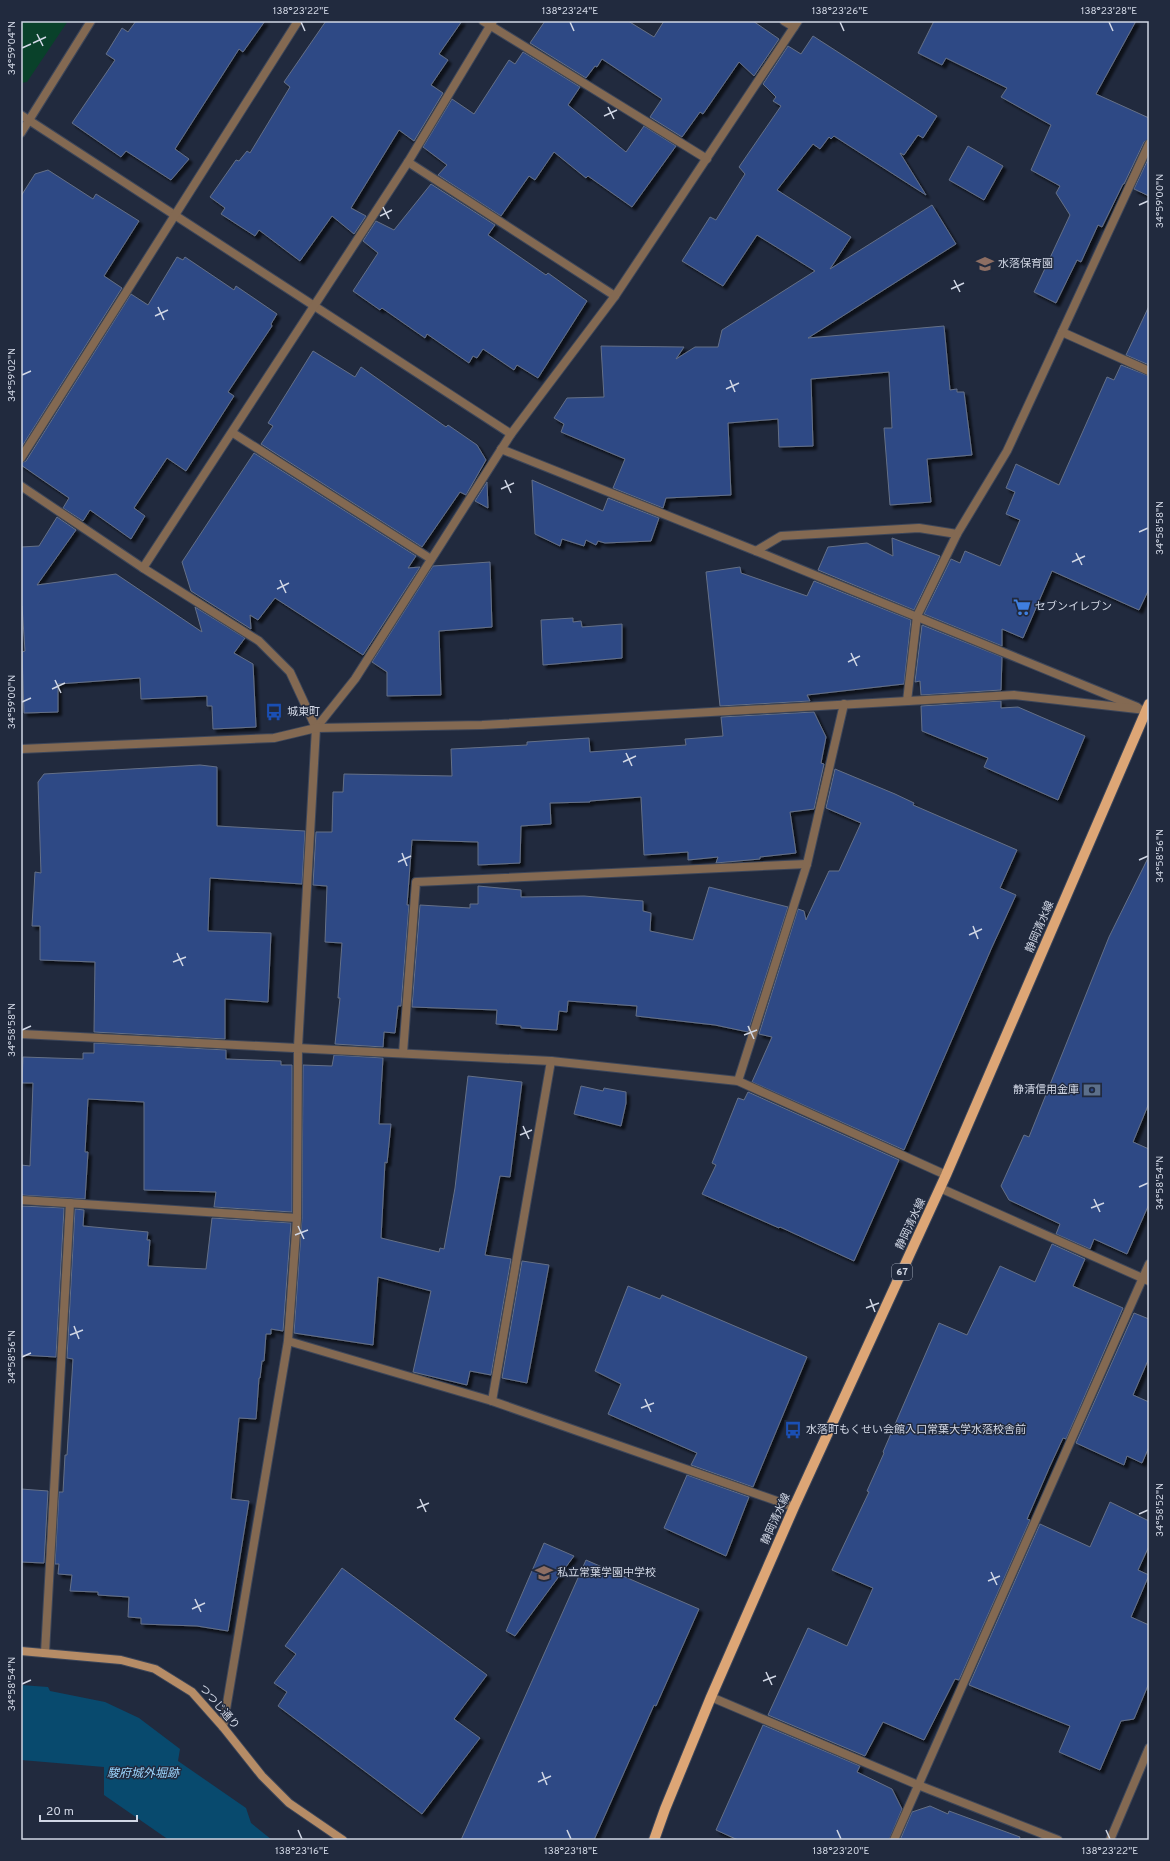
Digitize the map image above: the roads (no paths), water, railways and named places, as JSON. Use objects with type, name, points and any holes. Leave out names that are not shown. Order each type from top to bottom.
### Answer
[{"type":"main road","name":"静岡清水線","points":[[654,1840],[665,1809],[711,1697],[794,1508],[946,1175],[1148,709]]},
{"type":"main road","name":"つつじ通り","points":[[21,1652],[121,1660],[155,1669],[192,1692],[223,1727],[262,1776],[289,1803],[343,1840]]},
{"type":"street","points":[[21,133],[91,21]]},
{"type":"street","points":[[21,458],[298,21]]},
{"type":"street","points":[[316,728],[355,679],[511,434],[615,296],[796,24],[784,21]]},
{"type":"street","points":[[143,568],[233,433],[408,162],[488,23],[707,159]]},
{"type":"street","points":[[21,115],[176,214],[511,434]]},
{"type":"street","points":[[907,701],[917,616],[957,534],[1007,451],[1149,144]]},
{"type":"street","points":[[408,162],[615,296]]},
{"type":"street","points":[[1062,332],[1149,371]]},
{"type":"street","points":[[233,433],[431,559]]},
{"type":"street","points":[[501,449],[1148,709]]},
{"type":"street","points":[[21,486],[143,568],[259,641],[290,672],[316,728],[298,1048],[296,1218],[288,1341],[223,1727]]},
{"type":"street","points":[[756,551],[782,536],[919,528],[957,534]]},
{"type":"street","points":[[21,749],[274,738],[316,728],[482,725],[1014,694],[1148,709]]},
{"type":"street","points":[[738,1081],[807,864],[844,704]]},
{"type":"street","points":[[404,1053],[416,882],[807,864]]},
{"type":"street","points":[[21,1034],[551,1061],[738,1081],[946,1175]]},
{"type":"street","points":[[492,1401],[551,1061]]},
{"type":"street","points":[[940,1188],[1146,1280]]},
{"type":"street","points":[[21,1200],[296,1218]]},
{"type":"street","points":[[45,1653],[70,1203]]},
{"type":"street","points":[[894,1840],[1146,1280],[1149,1264]]},
{"type":"street","points":[[288,1341],[492,1401],[794,1508]]},
{"type":"street","points":[[711,1697],[918,1785],[1058,1840]]},
{"type":"street","points":[[1110,1840],[1149,1748]]},
{"type":"water","name":"駿府城外堀跡","points":[[21,1685],[48,1687],[50,1691],[105,1702],[139,1718],[180,1749],[178,1761],[246,1808],[251,1823],[272,1840],[169,1840],[104,1795],[104,1767],[21,1760]]},
{"type":"place","name":"水落保育園","points":[[985,264]]},
{"type":"place","name":"セブンイレブン","points":[[1022,607]]},
{"type":"place","name":"城東町","points":[[274,712]]},
{"type":"place","name":"静清信用金庫","points":[[1092,1090]]},
{"type":"place","name":"水落町もくせい会館入口常葉大学水落校舎前","points":[[793,1430]]},
{"type":"place","name":"私立常葉学園中学校","points":[[544,1573]]}]
